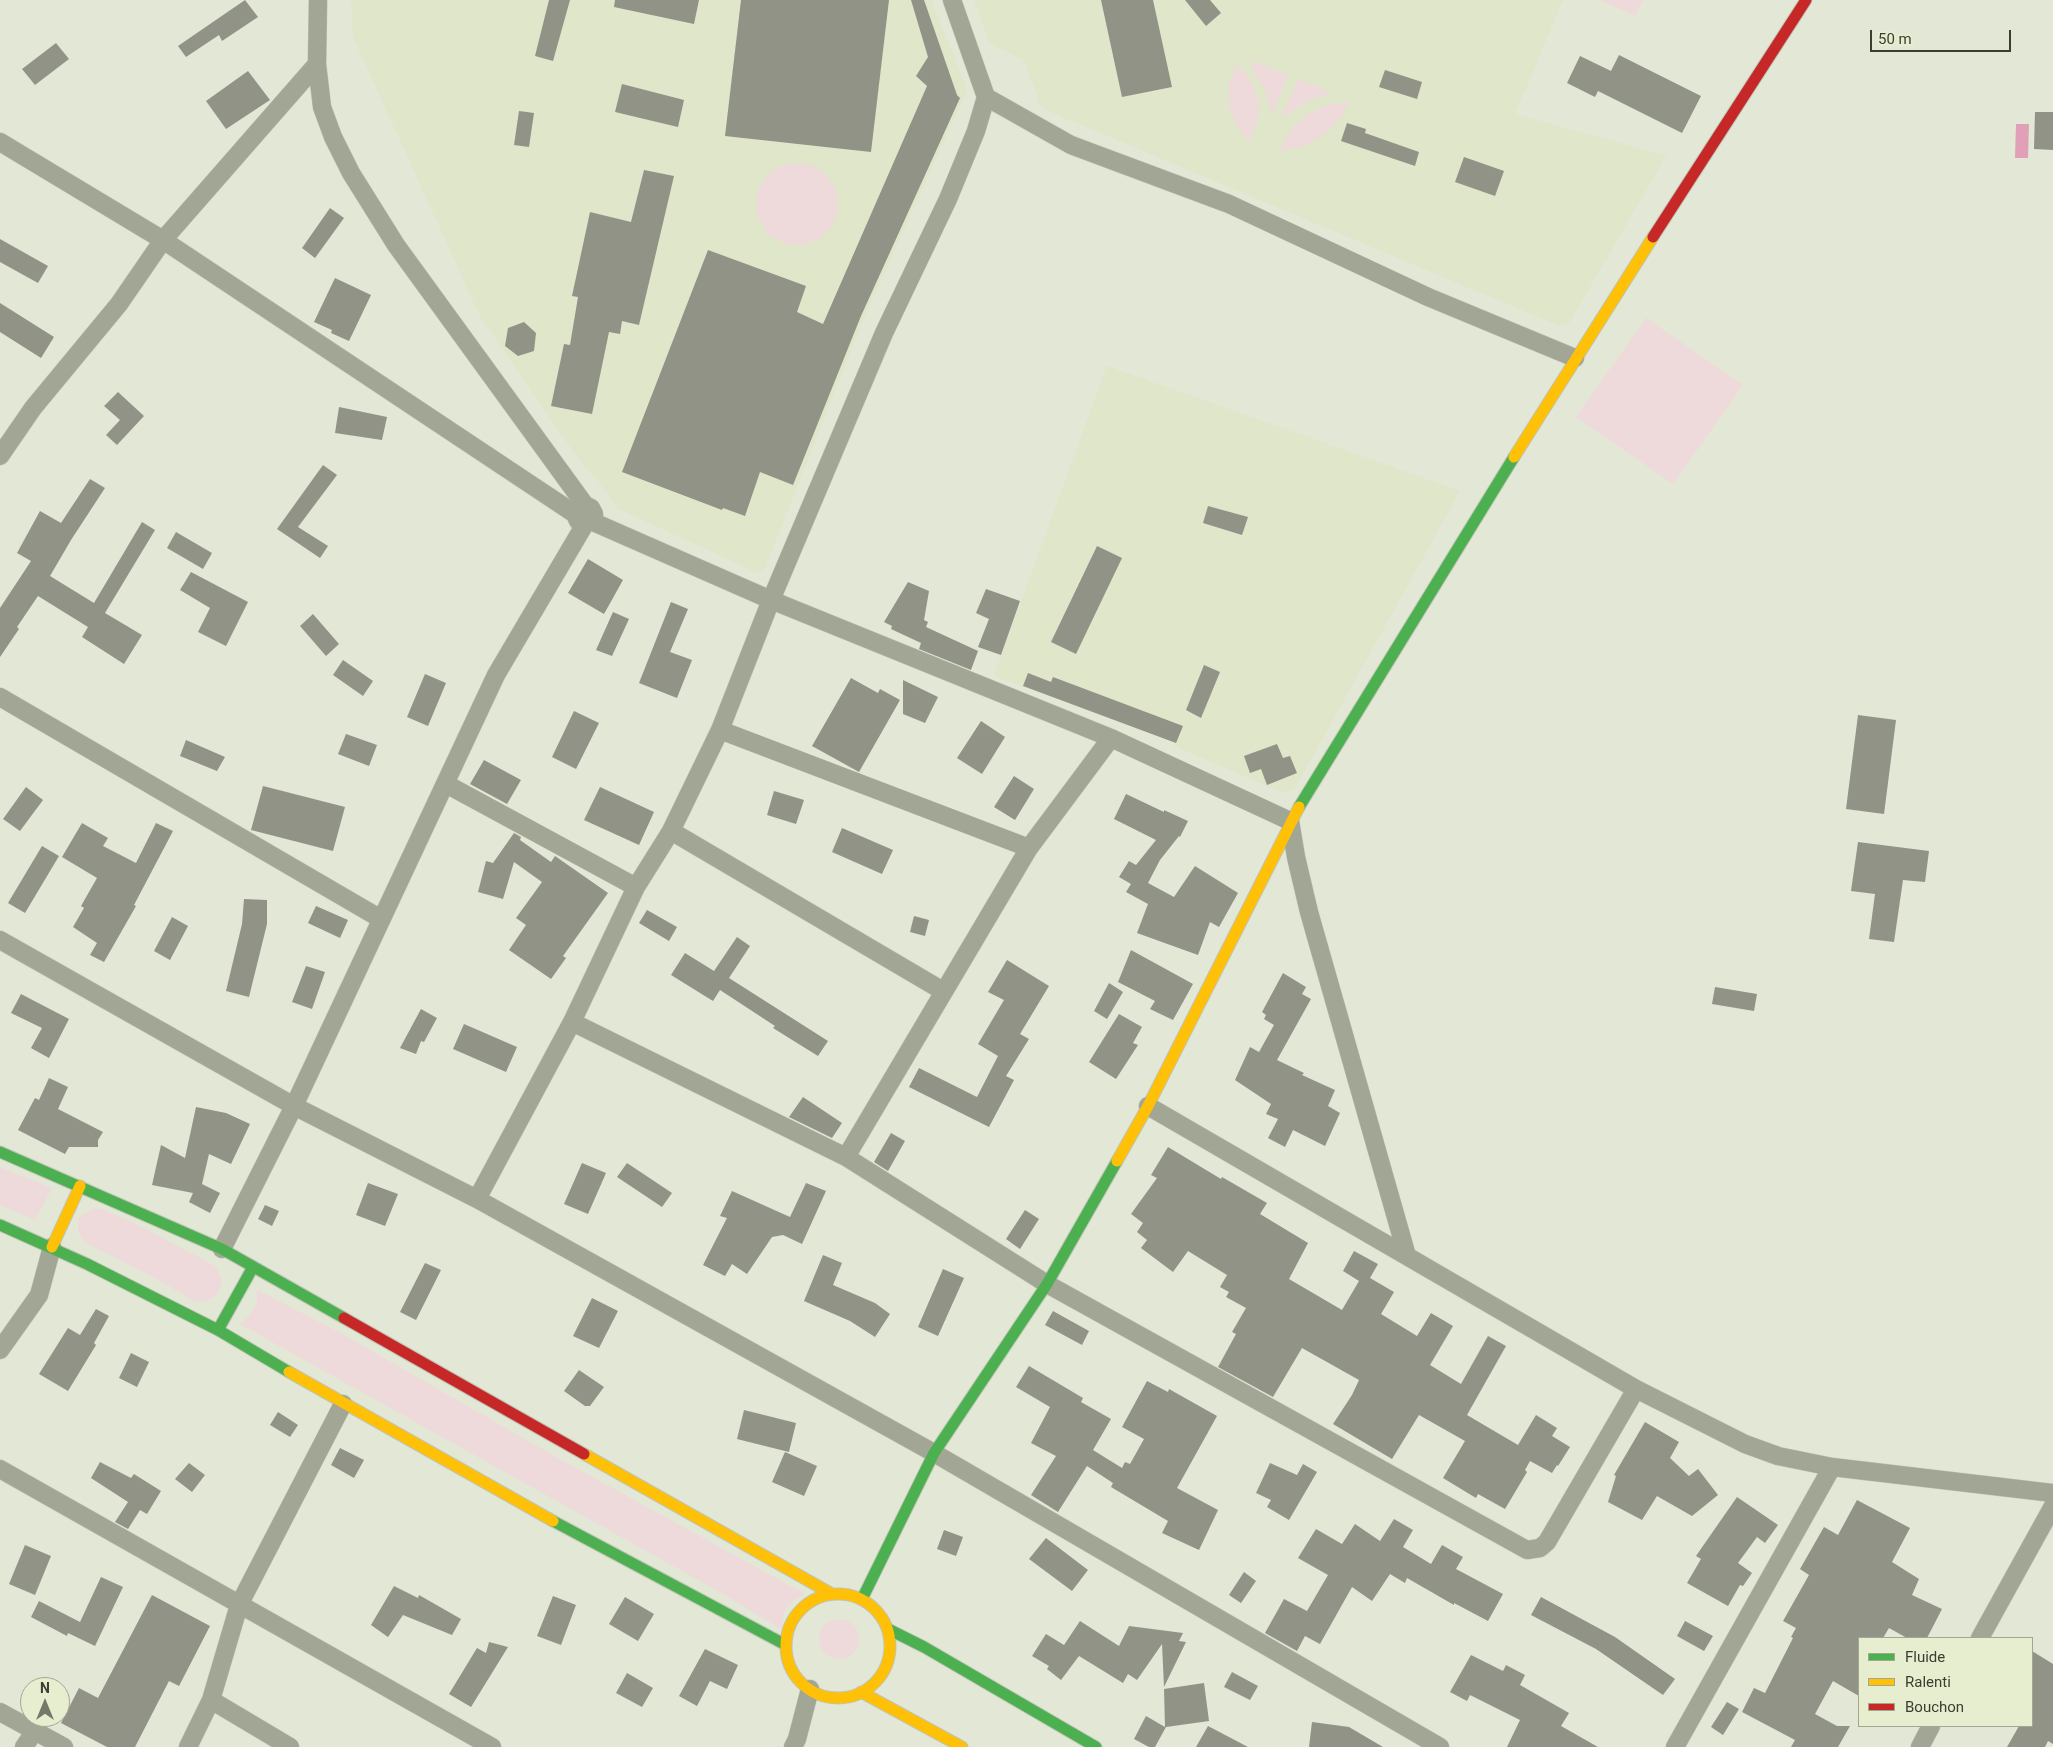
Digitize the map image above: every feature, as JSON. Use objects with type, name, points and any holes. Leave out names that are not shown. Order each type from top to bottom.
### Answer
[{"type":"main road","points":[[862,1599],[934,1453],[1047,1284],[1148,1106],[1290,821],[1574,358],[1806,0]]},
{"type":"main road","points":[[0,1152],[222,1250],[832,1594]]},
{"type":"main road","points":[[52,1247],[80,1186]]},
{"type":"main road","points":[[0,1225],[52,1247],[218,1330],[342,1404],[608,1552],[784,1644]]},
{"type":"main road","points":[[218,1330],[253,1267]]},
{"type":"main road","points":[[832,1594],[848,1595],[862,1599],[878,1612],[888,1629],[890,1650],[884,1670],[870,1687],[851,1696],[835,1697],[819,1694],[800,1681],[786,1657],[784,1644],[792,1621],[799,1611],[820,1597],[832,1594]]},
{"type":"main road","points":[[888,1629],[924,1647],[1096,1747]]},
{"type":"main road","points":[[861,1692],[962,1747]]},
{"type":"street","points":[[318,0],[317,64],[322,106],[333,136],[351,173],[396,245],[584,516]]},
{"type":"street","points":[[477,1199],[572,1022],[636,887],[671,832],[720,730],[772,600],[884,333],[951,190],[976,131],[986,96],[952,0]]},
{"type":"street","points":[[0,456],[33,408],[119,304],[163,240],[317,64]]},
{"type":"street","points":[[986,96],[1071,145],[1229,204],[1428,297],[1574,358]]},
{"type":"street","points":[[0,142],[163,240],[584,516],[772,600],[1111,738],[1290,821],[1309,912],[1407,1256]]},
{"type":"street","points":[[222,1250],[294,1106],[496,676],[584,516]]},
{"type":"street","points":[[0,697],[381,919]]},
{"type":"street","points":[[720,730],[1029,848]]},
{"type":"street","points":[[846,1157],[1029,848],[1111,738]]},
{"type":"street","points":[[446,784],[636,887]]},
{"type":"street","points":[[671,832],[943,991]]},
{"type":"street","points":[[0,940],[294,1106],[477,1199],[934,1453],[1440,1747]]},
{"type":"street","points":[[572,1022],[846,1157],[1047,1284],[1527,1550],[1540,1548],[1547,1542],[1636,1389]]},
{"type":"street","points":[[1148,1106],[1636,1389],[1745,1444],[1778,1456],[1832,1467],[2053,1493]]},
{"type":"street","points":[[0,1350],[39,1295],[52,1247]]},
{"type":"street","points":[[188,1747],[211,1700],[239,1605],[342,1404]]},
{"type":"street","points":[[1675,1747],[1832,1467]]},
{"type":"street","points":[[0,1469],[492,1747]]},
{"type":"street","points":[[1981,1637],[2053,1506]]},
{"type":"street","points":[[793,1747],[797,1739],[810,1689]]},
{"type":"street","points":[[211,1700],[290,1747]]},
{"type":"street","points":[[0,1712],[64,1747]]},
{"type":"street","points":[[1920,1747],[1930,1727]]},
{"type":"street","points":[[24,1747],[34,1732]]},
{"type":"shaded area","points":[[351,0],[931,0],[967,90],[862,322],[765,568],[758,573],[617,508],[597,479],[582,464],[480,316],[353,37]]},
{"type":"shaded area","points":[[974,0],[1563,0],[1515,114],[1666,156],[1569,323],[1560,326],[1046,110],[1037,104],[1039,99],[1024,60],[990,44]]},
{"type":"shaded area","points":[[1600,0],[1643,0],[1635,16]]},
{"type":"shaded area","points":[[1253,61],[1288,75],[1272,115],[1265,90],[1251,67]]},
{"type":"shaded area","points":[[1236,64],[1248,76],[1256,92],[1259,109],[1256,126],[1249,142],[1236,125],[1229,105],[1229,84]]},
{"type":"shaded area","points":[[1298,79],[1331,92],[1304,103],[1281,119]]},
{"type":"shaded area","points":[[1350,102],[1338,121],[1322,136],[1302,147],[1280,151],[1290,131],[1306,115],[1327,105]]},
{"type":"shaded area","points":[[2016,124],[2029,124],[2028,158],[2015,158]]},
{"type":"shaded area","points":[[797,163],[813,166],[826,175],[835,188],[838,204],[835,220],[826,233],[813,242],[797,245],[781,242],[768,233],[759,220],[756,204],[759,188],[768,175],[781,166]]},
{"type":"shaded area","points":[[1646,318],[1743,385],[1673,484],[1576,417]]},
{"type":"shaded area","points":[[1107,366],[1460,491],[1295,788],[1285,793],[1174,746],[1175,743],[994,676]]},
{"type":"shaded area","points":[[0,1167],[52,1188],[35,1220],[0,1205]]},
{"type":"shaded area","points":[[95,1208],[138,1225],[213,1265],[218,1269],[222,1281],[218,1293],[207,1301],[194,1301],[159,1280],[86,1243],[78,1232],[78,1219]]},
{"type":"shaded area","points":[[257,1290],[337,1331],[556,1457],[805,1594],[794,1600],[785,1610],[782,1620],[784,1631],[718,1591],[240,1324],[249,1316],[257,1303]]},
{"type":"shaded area","points":[[843,1619],[850,1622],[856,1628],[859,1639],[858,1647],[850,1656],[843,1659],[835,1659],[828,1656],[820,1647],[819,1635],[822,1628],[831,1620]]},
{"type":"building","points":[[245,0],[258,17],[222,41],[219,35],[186,57],[178,46]]},
{"type":"building","points":[[549,0],[570,0],[553,61],[535,56]]},
{"type":"building","points":[[615,0],[699,0],[694,24],[614,7]]},
{"type":"building","points":[[741,0],[889,0],[871,152],[725,136]]},
{"type":"building","points":[[911,0],[924,0],[957,95],[960,98],[861,316],[793,485],[760,472],[745,516],[723,508],[722,510],[622,472],[708,250],[806,286],[797,312],[823,324],[927,86],[916,76],[928,57]]},
{"type":"building","points":[[1101,0],[1153,0],[1172,87],[1122,97]]},
{"type":"building","points":[[1185,0],[1210,0],[1221,13],[1206,26]]},
{"type":"building","points":[[56,43],[69,59],[35,85],[22,69]]},
{"type":"building","points":[[1619,55],[1701,96],[1682,133],[1598,91],[1595,97],[1567,83],[1580,56],[1611,71]]},
{"type":"building","points":[[1385,70],[1422,82],[1417,99],[1379,87]]},
{"type":"building","points":[[248,71],[270,100],[226,129],[206,101]]},
{"type":"building","points":[[622,84],[684,100],[678,127],[615,112]]},
{"type":"building","points":[[519,111],[534,113],[529,147],[514,145]]},
{"type":"building","points":[[2035,112],[2053,112],[2053,150],[2034,149]]},
{"type":"building","points":[[1347,123],[1366,129],[1365,133],[1419,152],[1415,166],[1341,141]]},
{"type":"building","points":[[1464,157],[1504,171],[1495,196],[1455,182]]},
{"type":"building","points":[[644,170],[674,176],[639,325],[622,321],[620,334],[609,332],[592,414],[551,406],[564,344],[570,345],[578,297],[572,296],[590,212],[631,222]]},
{"type":"building","points":[[330,208],[344,218],[315,258],[302,248]]},
{"type":"building","points":[[0,239],[48,266],[38,283],[0,262]]},
{"type":"building","points":[[335,278],[371,295],[349,341],[331,333],[332,330],[314,322]]},
{"type":"building","points":[[0,303],[54,337],[41,358],[0,332]]},
{"type":"building","points":[[524,322],[536,333],[534,351],[518,356],[505,346],[508,328]]},
{"type":"building","points":[[118,392],[144,416],[117,445],[106,435],[120,420],[104,406]]},
{"type":"building","points":[[339,407],[387,417],[382,440],[335,433]]},
{"type":"building","points":[[323,465],[337,475],[298,527],[328,546],[320,558],[277,529]]},
{"type":"building","points":[[90,479],[105,488],[50,576],[94,603],[142,522],[155,530],[105,613],[142,635],[124,664],[82,637],[88,627],[38,596],[0,657],[0,608],[31,561],[17,553],[40,511],[61,523]]},
{"type":"building","points":[[1208,506],[1248,517],[1242,535],[1203,523]]},
{"type":"building","points":[[176,532],[212,553],[203,569],[167,548]]},
{"type":"building","points":[[1097,546],[1122,558],[1076,654],[1051,642]]},
{"type":"building","points":[[588,559],[623,580],[604,614],[568,593]]},
{"type":"building","points":[[191,572],[248,602],[226,646],[198,632],[210,608],[180,590]]},
{"type":"building","points":[[908,582],[929,591],[924,620],[928,622],[926,627],[978,651],[971,670],[919,649],[921,643],[891,629],[892,626],[884,622]]},
{"type":"building","points":[[986,589],[1020,601],[1001,655],[978,647],[989,619],[976,613]]},
{"type":"building","points":[[671,602],[688,609],[670,652],[692,660],[677,698],[639,683]]},
{"type":"building","points":[[613,612],[629,619],[612,656],[596,650]]},
{"type":"building","points":[[313,614],[339,644],[326,656],[300,626]]},
{"type":"building","points":[[343,660],[373,681],[363,696],[333,675]]},
{"type":"building","points":[[1204,665],[1220,672],[1201,718],[1186,710]]},
{"type":"building","points":[[1028,673],[1051,682],[1053,677],[1183,726],[1176,743],[1023,686]]},
{"type":"building","points":[[425,674],[446,683],[428,726],[407,717]]},
{"type":"building","points":[[851,678],[878,693],[880,689],[900,700],[859,772],[812,746]]},
{"type":"building","points":[[903,680],[938,697],[925,723],[903,714]]},
{"type":"building","points":[[574,711],[599,723],[576,769],[552,757]]},
{"type":"building","points":[[1858,715],[1896,720],[1884,814],[1846,809]]},
{"type":"building","points":[[981,721],[1005,737],[982,774],[957,758]]},
{"type":"building","points":[[346,734],[377,745],[369,766],[338,754]]},
{"type":"building","points":[[186,740],[225,757],[217,771],[180,756]]},
{"type":"building","points":[[1277,744],[1283,758],[1290,756],[1297,773],[1267,785],[1261,769],[1250,773],[1244,756]]},
{"type":"building","points":[[484,760],[521,780],[507,804],[470,784]]},
{"type":"building","points":[[1014,776],[1034,789],[1015,820],[994,807]]},
{"type":"building","points":[[263,786],[345,807],[333,851],[251,830]]},
{"type":"building","points":[[26,787],[43,800],[20,831],[3,819]]},
{"type":"building","points":[[600,787],[654,812],[639,845],[584,820]]},
{"type":"building","points":[[774,791],[804,800],[796,824],[767,815]]},
{"type":"building","points":[[1126,794],[1188,821],[1180,837],[1160,860],[1148,883],[1174,897],[1195,866],[1238,893],[1219,927],[1210,922],[1198,955],[1137,933],[1148,904],[1126,892],[1131,884],[1119,877],[1129,861],[1136,865],[1156,840],[1114,819]]},
{"type":"building","points":[[82,823],[108,838],[103,846],[136,863],[156,823],[173,831],[134,905],[136,906],[104,962],[90,955],[97,943],[73,927],[84,908],[81,906],[97,878],[62,857]]},
{"type":"building","points":[[842,828],[893,850],[882,874],[832,852]]},
{"type":"building","points":[[514,833],[521,837],[520,840],[551,862],[555,856],[608,893],[563,956],[566,958],[551,979],[509,950],[526,925],[516,918],[542,882],[514,862],[503,899],[478,892],[486,861],[493,863]]},
{"type":"building","points":[[1858,842],[1929,851],[1925,882],[1903,880],[1894,942],[1869,939],[1875,894],[1851,891]]},
{"type":"building","points":[[42,846],[59,856],[25,913],[8,903]]},
{"type":"building","points":[[244,899],[267,900],[267,924],[249,997],[226,991],[242,924]]},
{"type":"building","points":[[316,906],[348,920],[340,938],[308,923]]},
{"type":"building","points":[[647,910],[677,927],[669,941],[639,923]]},
{"type":"building","points":[[914,916],[929,920],[925,936],[910,932]]},
{"type":"building","points":[[172,917],[188,926],[170,960],[154,951]]},
{"type":"building","points":[[737,937],[750,946],[729,978],[828,1041],[818,1056],[773,1028],[775,1026],[720,990],[713,1001],[671,975],[685,953],[714,971]]},
{"type":"building","points":[[1131,950],[1193,984],[1173,1020],[1150,1009],[1155,1001],[1118,982]]},
{"type":"building","points":[[1007,960],[1049,986],[1020,1034],[1029,1039],[1006,1076],[1014,1080],[989,1127],[909,1087],[919,1068],[977,1097],[998,1056],[978,1044],[1004,1000],[988,992]]},
{"type":"building","points":[[306,966],[325,972],[312,1009],[292,1002]]},
{"type":"building","points":[[1283,973],[1306,987],[1302,994],[1311,999],[1277,1060],[1304,1073],[1302,1075],[1335,1090],[1328,1106],[1340,1113],[1325,1146],[1293,1130],[1285,1147],[1268,1138],[1278,1119],[1266,1114],[1271,1104],[1235,1080],[1250,1047],[1259,1052],[1274,1025],[1264,1019],[1266,1015],[1262,1012]]},
{"type":"building","points":[[1109,983],[1123,992],[1107,1019],[1094,1011]]},
{"type":"building","points":[[1715,987],[1757,994],[1754,1011],[1712,1004]]},
{"type":"building","points":[[21,994],[69,1019],[49,1058],[31,1048],[42,1028],[11,1013]]},
{"type":"building","points":[[421,1009],[437,1018],[424,1042],[421,1041],[416,1054],[400,1048]]},
{"type":"building","points":[[1119,1014],[1142,1027],[1133,1043],[1138,1045],[1116,1079],[1089,1062]]},
{"type":"building","points":[[464,1024],[517,1047],[506,1072],[453,1049]]},
{"type":"building","points":[[49,1078],[68,1087],[58,1109],[103,1132],[98,1140],[98,1147],[69,1147],[65,1154],[18,1130],[35,1098],[39,1100]]},
{"type":"building","points":[[803,1097],[842,1123],[832,1138],[789,1117]]},
{"type":"building","points":[[196,1107],[226,1113],[250,1124],[231,1164],[209,1154],[202,1184],[220,1193],[210,1213],[189,1202],[193,1193],[152,1185],[161,1145],[185,1158]]},
{"type":"building","points":[[891,1133],[905,1141],[888,1171],[874,1162]]},
{"type":"building","points":[[1168,1147],[1221,1179],[1222,1177],[1267,1203],[1260,1214],[1308,1243],[1289,1279],[1342,1310],[1359,1281],[1343,1271],[1354,1251],[1378,1264],[1370,1278],[1394,1292],[1381,1314],[1417,1336],[1431,1313],[1453,1326],[1430,1365],[1461,1384],[1488,1336],[1506,1346],[1467,1415],[1518,1445],[1536,1415],[1557,1428],[1552,1436],[1570,1447],[1558,1466],[1552,1473],[1530,1461],[1525,1470],[1527,1472],[1505,1509],[1478,1494],[1476,1498],[1443,1478],[1465,1441],[1419,1415],[1392,1459],[1333,1424],[1352,1395],[1359,1380],[1302,1348],[1273,1397],[1218,1367],[1236,1334],[1232,1332],[1246,1308],[1226,1297],[1229,1292],[1220,1287],[1227,1275],[1188,1251],[1173,1272],[1141,1248],[1147,1240],[1137,1232],[1143,1223],[1131,1214],[1157,1178],[1151,1175]]},
{"type":"building","points":[[582,1163],[606,1173],[588,1214],[564,1204]]},
{"type":"building","points":[[627,1163],[672,1193],[662,1207],[617,1177]]},
{"type":"building","points":[[368,1183],[398,1194],[385,1226],[356,1215]]},
{"type":"building","points":[[806,1183],[826,1191],[802,1244],[783,1235],[772,1237],[747,1274],[732,1264],[725,1276],[703,1265],[727,1218],[720,1216],[732,1191],[790,1217]]},
{"type":"building","points":[[265,1205],[279,1211],[272,1226],[258,1219]]},
{"type":"building","points":[[1025,1210],[1039,1219],[1020,1249],[1006,1239]]},
{"type":"building","points":[[823,1255],[842,1263],[833,1285],[875,1303],[890,1314],[875,1337],[850,1321],[804,1301]]},
{"type":"building","points":[[425,1263],[441,1270],[416,1320],[400,1312]]},
{"type":"building","points":[[943,1269],[964,1278],[938,1336],[918,1327]]},
{"type":"building","points":[[592,1298],[618,1311],[599,1348],[573,1336]]},
{"type":"building","points":[[96,1309],[109,1316],[94,1343],[96,1345],[68,1391],[39,1374],[68,1328],[80,1335]]},
{"type":"building","points":[[1053,1311],[1089,1331],[1082,1345],[1045,1325]]},
{"type":"building","points":[[131,1353],[149,1362],[137,1387],[119,1378]]},
{"type":"building","points":[[1029,1366],[1083,1398],[1081,1402],[1111,1419],[1093,1450],[1122,1468],[1125,1462],[1130,1464],[1144,1439],[1122,1427],[1147,1381],[1168,1392],[1169,1389],[1217,1416],[1177,1488],[1218,1510],[1199,1550],[1162,1533],[1168,1521],[1111,1487],[1113,1483],[1087,1466],[1058,1512],[1031,1495],[1056,1456],[1031,1443],[1050,1407],[1016,1387]]},
{"type":"building","points":[[579,1370],[604,1387],[590,1406],[585,1406],[564,1391]]},
{"type":"building","points":[[744,1410],[796,1423],[789,1452],[737,1439]]},
{"type":"building","points":[[278,1412],[298,1425],[290,1437],[270,1425]]},
{"type":"building","points":[[1645,1422],[1679,1442],[1670,1458],[1689,1476],[1698,1469],[1718,1495],[1692,1516],[1657,1496],[1642,1520],[1608,1502],[1616,1476],[1614,1475]]},
{"type":"building","points":[[340,1448],[364,1460],[354,1478],[331,1465]]},
{"type":"building","points":[[785,1452],[817,1466],[804,1496],[772,1482]]},
{"type":"building","points":[[100,1462],[131,1478],[134,1474],[161,1491],[147,1514],[140,1510],[128,1529],[115,1522],[128,1502],[91,1478]]},
{"type":"building","points":[[189,1463],[205,1475],[192,1492],[175,1479]]},
{"type":"building","points":[[1270,1463],[1297,1475],[1303,1464],[1317,1472],[1289,1520],[1267,1507],[1271,1500],[1256,1493]]},
{"type":"building","points":[[1737,1497],[1778,1525],[1765,1543],[1757,1537],[1738,1563],[1752,1573],[1743,1586],[1740,1585],[1728,1606],[1687,1583],[1701,1559],[1696,1556]]},
{"type":"building","points":[[1857,1500],[1910,1528],[1892,1562],[1919,1579],[1912,1595],[1942,1609],[1928,1637],[1905,1637],[1889,1628],[1884,1637],[1858,1637],[1858,1695],[1833,1681],[1815,1714],[1837,1726],[1850,1726],[1838,1747],[1791,1747],[1795,1740],[1742,1712],[1754,1688],[1765,1693],[1793,1638],[1791,1637],[1796,1628],[1783,1621],[1809,1575],[1800,1569],[1824,1527],[1838,1535]]},
{"type":"building","points":[[1394,1519],[1413,1530],[1403,1547],[1431,1564],[1442,1545],[1463,1557],[1456,1569],[1503,1594],[1488,1621],[1454,1603],[1454,1605],[1407,1578],[1405,1583],[1390,1574],[1372,1601],[1352,1587],[1320,1644],[1305,1636],[1297,1651],[1265,1633],[1284,1599],[1307,1611],[1328,1575],[1298,1558],[1316,1529],[1342,1544],[1355,1524],[1380,1541]]},
{"type":"building","points":[[944,1530],[963,1537],[956,1556],[937,1549]]},
{"type":"building","points":[[1046,1538],[1088,1570],[1072,1591],[1029,1559]]},
{"type":"building","points":[[25,1545],[51,1556],[35,1595],[9,1584]]},
{"type":"building","points":[[1244,1572],[1256,1581],[1241,1603],[1229,1595]]},
{"type":"building","points":[[101,1577],[123,1587],[95,1646],[68,1633],[67,1636],[31,1617],[39,1601],[80,1622]]},
{"type":"building","points":[[394,1586],[418,1598],[419,1595],[461,1619],[452,1635],[403,1615],[388,1637],[371,1625]]},
{"type":"building","points":[[152,1595],[210,1626],[179,1686],[169,1681],[135,1747],[107,1747],[69,1727],[70,1706],[79,1688],[98,1698]]},
{"type":"building","points":[[553,1596],[576,1605],[561,1645],[537,1636]]},
{"type":"building","points":[[625,1597],[654,1614],[638,1641],[609,1624]]},
{"type":"building","points":[[1541,1597],[1615,1637],[1675,1679],[1663,1695],[1596,1649],[1531,1615]]},
{"type":"building","points":[[1080,1621],[1119,1646],[1129,1626],[1183,1633],[1179,1641],[1186,1642],[1164,1687],[1162,1644],[1137,1680],[1128,1674],[1123,1683],[1079,1656],[1061,1680],[1047,1669],[1049,1666],[1032,1656],[1046,1634],[1064,1645]]},
{"type":"building","points":[[1685,1621],[1713,1636],[1704,1651],[1677,1636]]},
{"type":"building","points":[[489,1642],[508,1647],[471,1707],[449,1694],[477,1648],[486,1653]]},
{"type":"building","points":[[705,1649],[738,1665],[727,1689],[710,1681],[697,1706],[679,1696]]},
{"type":"building","points":[[2033,1652],[2053,1664],[2053,1744],[2048,1741],[2045,1747],[2007,1747],[2018,1727],[2033,1727]]},
{"type":"building","points":[[1471,1655],[1503,1671],[1506,1665],[1525,1675],[1520,1685],[1569,1713],[1561,1726],[1598,1747],[1507,1747],[1520,1720],[1470,1695],[1467,1701],[1450,1692]]},
{"type":"building","points":[[1232,1672],[1258,1686],[1250,1700],[1224,1687]]},
{"type":"building","points":[[627,1673],[653,1688],[642,1707],[616,1693]]},
{"type":"building","points":[[1204,1683],[1209,1721],[1166,1727],[1155,1747],[1149,1747],[1134,1739],[1146,1716],[1165,1727],[1164,1689]]},
{"type":"building","points":[[1727,1702],[1739,1709],[1723,1735],[1711,1727]]},
{"type":"building","points":[[1312,1722],[1349,1727],[1383,1747],[1309,1747]]},
{"type":"building","points":[[1208,1726],[1248,1747],[1196,1747]]},
{"type":"traffic: fast","points":[[1299,807],[1514,457]]},
{"type":"traffic: fast","points":[[0,1152],[222,1249],[344,1318]]},
{"type":"traffic: fast","points":[[862,1599],[934,1453],[1047,1284],[1117,1161]]},
{"type":"traffic: fast","points":[[0,1225],[87,1264],[218,1330],[289,1372]]},
{"type":"traffic: fast","points":[[218,1330],[253,1267]]},
{"type":"traffic: fast","points":[[553,1521],[784,1644]]},
{"type":"traffic: fast","points":[[888,1629],[924,1647],[1096,1747]]},
{"type":"traffic: slow","points":[[1514,457],[1653,237]]},
{"type":"traffic: slow","points":[[1117,1161],[1148,1106],[1299,807]]},
{"type":"traffic: slow","points":[[52,1247],[80,1186]]},
{"type":"traffic: slow","points":[[289,1372],[553,1521]]},
{"type":"traffic: slow","points":[[584,1454],[832,1594]]},
{"type":"traffic: slow","points":[[838,1594],[858,1598],[875,1609],[886,1626],[890,1646],[886,1666],[875,1683],[858,1694],[838,1698],[818,1694],[801,1683],[790,1666],[786,1646],[790,1626],[801,1609],[818,1598],[838,1594]]},
{"type":"traffic: slow","points":[[861,1692],[962,1747]]},
{"type":"traffic: jam","points":[[1653,237],[1806,0]]},
{"type":"traffic: jam","points":[[344,1318],[584,1454]]}]
